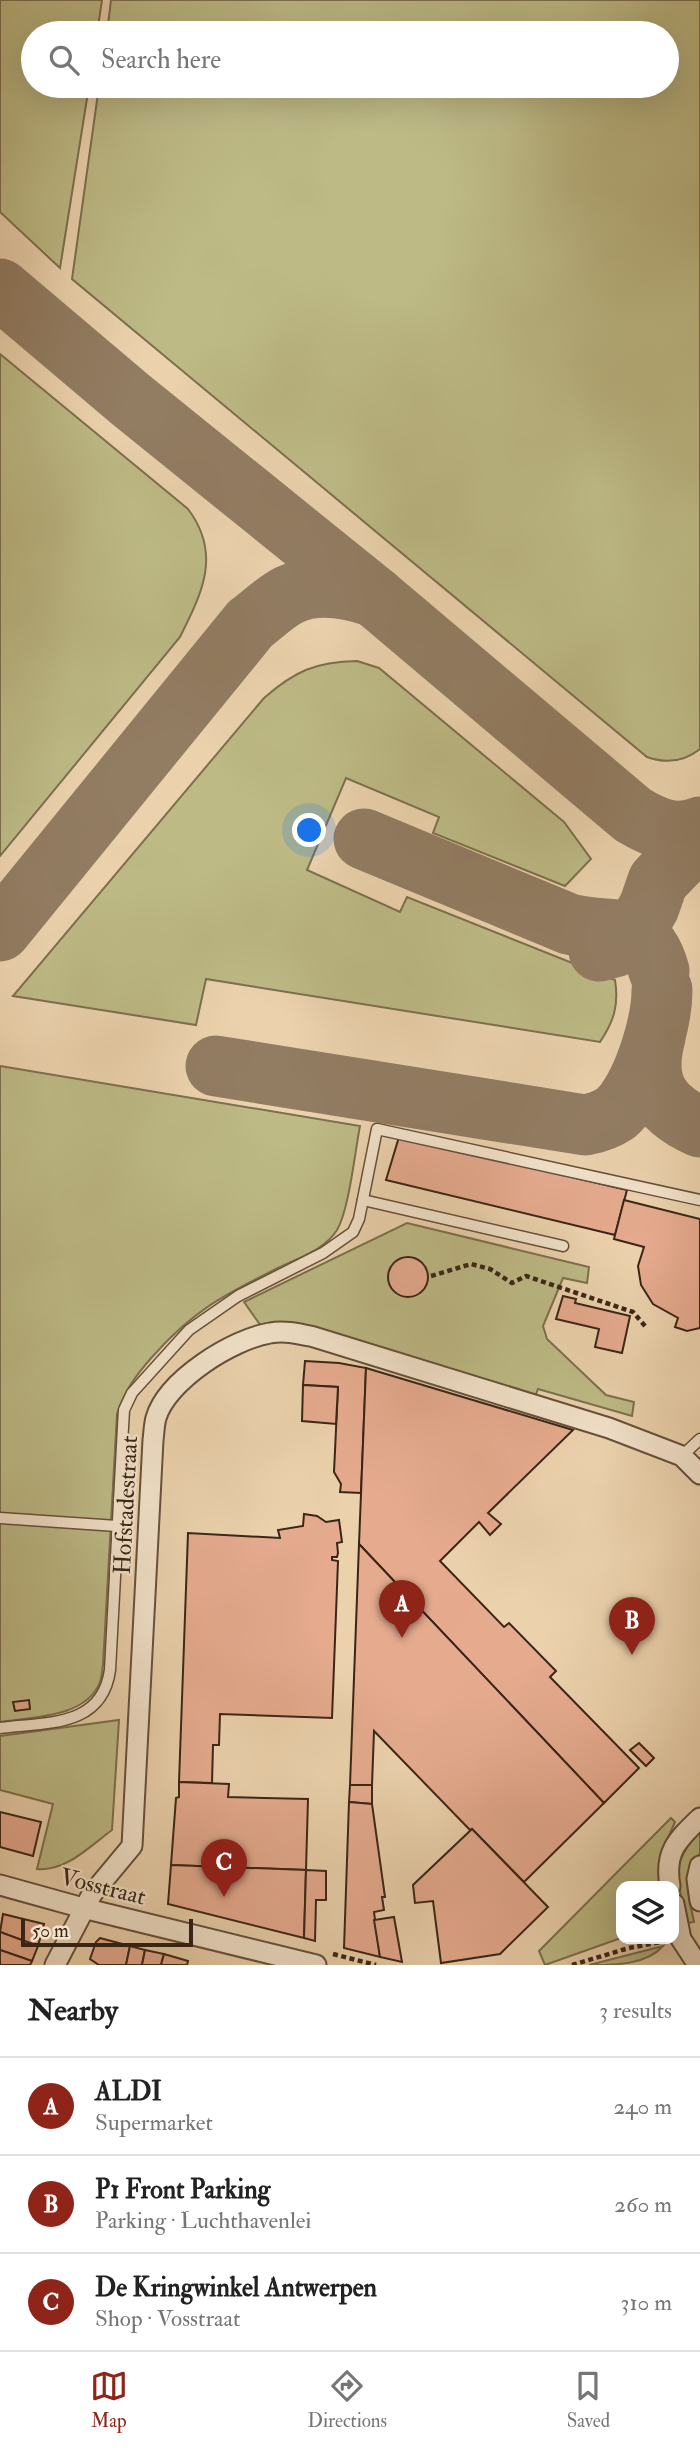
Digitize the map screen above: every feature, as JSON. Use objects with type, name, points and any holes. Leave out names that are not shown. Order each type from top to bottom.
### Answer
[{"type":"street","name":"Hofstadestraat","points":[[55,1965],[92,1894],[132,1846],[156,1417],[167,1396],[182,1381],[225,1348],[247,1338],[273,1332],[291,1332],[314,1337],[424,1378],[609,1428],[682,1456],[700,1474]]},
{"type":"street","points":[[670,1881],[669,1860],[673,1846],[700,1818]]},
{"type":"street","points":[[700,1866],[696,1879],[700,1901]]},
{"type":"street","name":"Vosstraat","points":[[0,1885],[316,1965]]},
{"type":"street","points":[[679,1929],[681,1939],[698,1965]]},
{"type":"lane","points":[[0,1728],[86,1713],[104,1695],[110,1670],[124,1410],[132,1393],[188,1330],[218,1308],[323,1253],[353,1232],[359,1219],[377,1129],[700,1200]]},
{"type":"lane","points":[[363,1200],[564,1245]]},
{"type":"lane","points":[[682,1456],[700,1439]]},
{"type":"lane","points":[[0,1518],[117,1526]]},
{"type":"path","points":[[431,1276],[462,1265],[481,1266],[512,1283],[526,1276],[633,1312],[645,1326]]},
{"type":"path","points":[[572,1965],[629,1948],[681,1939]]},
{"type":"shaded area","points":[[0,0],[102,0],[99,21],[21,21],[21,98],[87,98],[60,268],[0,212]]},
{"type":"shaded area","points":[[111,0],[700,0],[700,749],[688,757],[675,760],[661,761],[647,757],[72,279],[97,98],[679,98],[679,21],[108,21]]},
{"type":"shaded area","points":[[0,354],[188,509],[204,542],[206,558],[201,589],[180,637],[0,856]]},
{"type":"shaded area","points":[[357,661],[379,668],[564,822],[591,859],[565,886],[433,833],[439,817],[346,778],[307,870],[400,912],[407,897],[615,980],[614,1012],[600,1042],[206,979],[196,1025],[13,996],[264,698],[306,670],[329,663]]},
{"type":"shaded area","points":[[0,1066],[360,1126],[345,1209],[337,1230],[325,1244],[239,1288],[195,1316],[153,1356],[136,1376],[124,1397],[117,1414],[103,1665],[100,1682],[93,1694],[83,1703],[57,1714],[0,1722]]},
{"type":"shaded area","points":[[407,1223],[589,1267],[587,1283],[563,1278],[543,1326],[547,1339],[606,1395],[634,1402],[632,1416],[538,1389],[535,1397],[261,1326],[244,1302]]},
{"type":"shaded area","points":[[119,1720],[112,1830],[68,1862],[48,1869],[37,1869],[53,1804],[0,1790],[0,1736]]},
{"type":"shaded area","points":[[671,1818],[675,1822],[661,1854],[661,1881],[616,1881],[616,1940],[545,1965],[539,1951]]},
{"type":"shaded area","points":[[700,1832],[700,1853],[690,1870],[687,1886],[694,1922],[687,1923],[678,1874],[683,1854]]},
{"type":"shaded area","points":[[663,1946],[639,1960],[589,1965]]},
{"type":"building","points":[[399,1137],[627,1190],[615,1235],[386,1180]]},
{"type":"building","points":[[624,1200],[700,1219],[700,1328],[687,1331],[675,1327],[678,1318],[653,1304],[641,1285],[638,1266],[644,1247],[614,1239]]},
{"type":"building","points":[[408,1257],[422,1263],[428,1277],[422,1291],[408,1297],[394,1291],[388,1277],[394,1263]]},
{"type":"building","points":[[563,1296],[576,1299],[575,1303],[630,1316],[622,1353],[595,1347],[599,1329],[556,1319]]},
{"type":"building","points":[[305,1361],[366,1368],[361,1493],[340,1492],[341,1484],[334,1472],[338,1387],[303,1385]]},
{"type":"building","points":[[366,1368],[573,1430],[488,1513],[501,1524],[490,1535],[479,1522],[440,1561],[504,1627],[509,1623],[556,1671],[550,1677],[639,1768],[604,1803],[359,1544]]},
{"type":"building","points":[[303,1385],[338,1387],[336,1424],[302,1421]]},
{"type":"building","points":[[304,1514],[317,1516],[326,1522],[339,1520],[342,1542],[337,1543],[337,1557],[332,1557],[332,1560],[338,1561],[332,1718],[220,1714],[219,1745],[213,1745],[212,1783],[179,1782],[188,1533],[280,1538],[278,1530],[303,1526]]},
{"type":"building","points":[[359,1544],[604,1803],[524,1882],[374,1731],[372,1785],[350,1785]]},
{"type":"building","points":[[29,1700],[30,1709],[15,1711],[13,1702]]},
{"type":"building","points":[[639,1743],[654,1758],[646,1766],[630,1750]]},
{"type":"building","points":[[179,1782],[229,1784],[228,1797],[308,1799],[306,1870],[171,1865]]},
{"type":"building","points":[[350,1785],[372,1785],[372,1804],[349,1802]]},
{"type":"building","points":[[349,1802],[372,1804],[385,1897],[382,1897],[384,1910],[374,1912],[380,1957],[344,1948]]},
{"type":"building","points":[[0,1812],[41,1822],[33,1856],[0,1847]]},
{"type":"building","points":[[472,1829],[548,1907],[500,1954],[441,1963],[433,1901],[415,1903],[413,1885]]},
{"type":"building","points":[[171,1865],[306,1870],[304,1938],[168,1904]]},
{"type":"building","points":[[306,1870],[326,1871],[326,1900],[316,1900],[315,1941],[304,1938]]},
{"type":"building","points":[[3,1914],[44,1924],[38,1946],[0,1932]]},
{"type":"building","points":[[394,1917],[402,1962],[380,1957],[374,1920]]},
{"type":"building","points":[[0,1932],[38,1946],[32,1961],[0,1950]]},
{"type":"building","points":[[100,1938],[130,1946],[126,1965],[99,1965],[90,1959]]},
{"type":"building","points":[[130,1946],[145,1950],[142,1965],[126,1965]]},
{"type":"building","points":[[0,1950],[32,1961],[30,1965],[0,1965]]},
{"type":"building","points":[[145,1950],[164,1954],[161,1965],[142,1965]]},
{"type":"building","points":[[164,1954],[188,1961],[187,1965],[161,1965]]},
{"type":"taxiway","points":[[0,289],[131,400],[375,597],[633,815],[665,830],[682,831],[700,827]]},
{"type":"taxiway","points":[[0,931],[250,624],[284,598],[299,591],[343,589],[375,597]]},
{"type":"taxiway","points":[[599,951],[617,946],[633,934],[649,907],[658,881],[700,837]]},
{"type":"taxiway","points":[[364,839],[569,924],[612,929],[635,935],[653,954],[659,971]]},
{"type":"taxiway","points":[[216,1066],[585,1125],[616,1113],[634,1089],[649,1056],[662,990]]},
{"type":"taxiway","points":[[655,1037],[651,1068],[657,1092],[674,1111],[700,1127]]},
{"type":"place","name":"ALDI","points":[[402,1638]]},
{"type":"place","name":"P1 Front Parking","points":[[632,1655]]},
{"type":"place","name":"De Kringwinkel Antwerpen","points":[[224,1897]]}]
